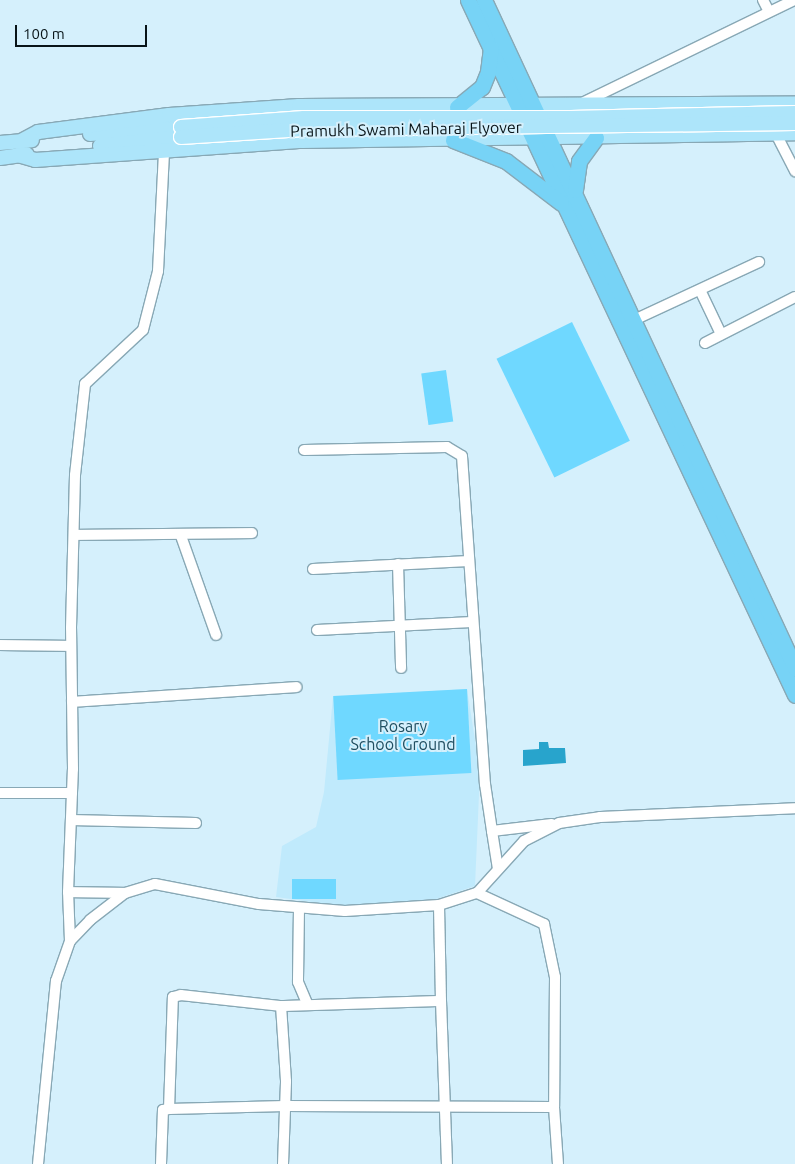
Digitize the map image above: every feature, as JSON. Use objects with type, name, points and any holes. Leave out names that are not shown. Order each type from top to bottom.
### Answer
[{"type":"highway","points":[[468,0],[795,696]]},
{"type":"highway","points":[[484,0],[536,107],[795,668]]},
{"type":"highway","points":[[456,107],[482,87],[488,72],[491,48]]},
{"type":"highway","points":[[575,192],[579,161],[596,138]]},
{"type":"highway","points":[[453,140],[506,161],[525,172],[566,208]]},
{"type":"main road","points":[[0,143],[23,140],[38,132],[169,115],[299,106],[536,107],[795,103]]},
{"type":"main road","name":"Pramukh Swami Maharaj Flyover","points":[[23,140],[304,118],[561,118],[795,113]]},
{"type":"main road","name":"Pramukh Swami Maharaj Flyover","points":[[0,158],[181,137],[304,129],[795,123]]},
{"type":"main road","points":[[18,155],[35,160],[302,141],[551,140],[795,134]]},
{"type":"street","points":[[763,0],[768,12]]},
{"type":"street","points":[[577,106],[794,0]]},
{"type":"street","points":[[776,134],[795,171]]},
{"type":"street","points":[[38,1164],[56,981],[70,941],[68,892],[72,793],[71,646],[75,474],[85,384],[143,330],[158,271],[164,151]]},
{"type":"street","points":[[634,320],[759,262]]},
{"type":"street","points":[[700,290],[721,334]]},
{"type":"street","points":[[704,343],[795,296]]},
{"type":"street","points":[[304,450],[447,447],[458,451],[464,463],[472,622],[485,784],[498,869]]},
{"type":"street","points":[[74,535],[181,536],[252,533]]},
{"type":"street","points":[[181,536],[216,634]]},
{"type":"street","points":[[313,569],[469,561]]},
{"type":"street","points":[[398,564],[401,668]]},
{"type":"street","points":[[317,630],[472,622]]},
{"type":"street","points":[[0,645],[71,646]]},
{"type":"street","points":[[72,702],[297,687]]},
{"type":"street","points":[[0,793],[72,793]]},
{"type":"street","points":[[492,831],[600,817],[795,808]]},
{"type":"street","points":[[71,820],[196,823]]},
{"type":"street","points":[[68,892],[125,893],[155,884],[259,904],[299,908],[346,911],[439,906],[477,893],[524,842],[559,823]]},
{"type":"street","points":[[70,941],[90,920],[125,893]]},
{"type":"street","points":[[477,893],[544,924],[555,978],[554,1107],[558,1164]]},
{"type":"street","points":[[439,906],[441,1001],[447,1106],[447,1164]]},
{"type":"street","points":[[299,908],[298,982],[308,1005]]},
{"type":"street","points":[[169,1109],[173,996],[181,995],[281,1006],[441,1001]]},
{"type":"street","points":[[281,1006],[285,1106],[283,1164]]},
{"type":"street","points":[[161,1164],[163,1110],[169,1109],[285,1106],[554,1107]]},
{"type":"shaded area","points":[[467,689],[480,772],[475,886],[436,899],[347,907],[276,897],[282,846],[316,827],[324,792],[333,697]]},
{"type":"shaded area","points":[[539,742],[548,742],[549,748],[565,748],[566,763],[523,766],[523,750],[539,749]]},
{"type":"green space","points":[[572,322],[630,441],[554,477],[497,359]]},
{"type":"green space","points":[[446,370],[453,421],[428,425],[421,373]]},
{"type":"green space","name":"Rosary School Ground","points":[[467,689],[471,773],[338,780],[333,696]]},
{"type":"green space","points":[[292,879],[336,879],[336,899],[292,899]]}]
